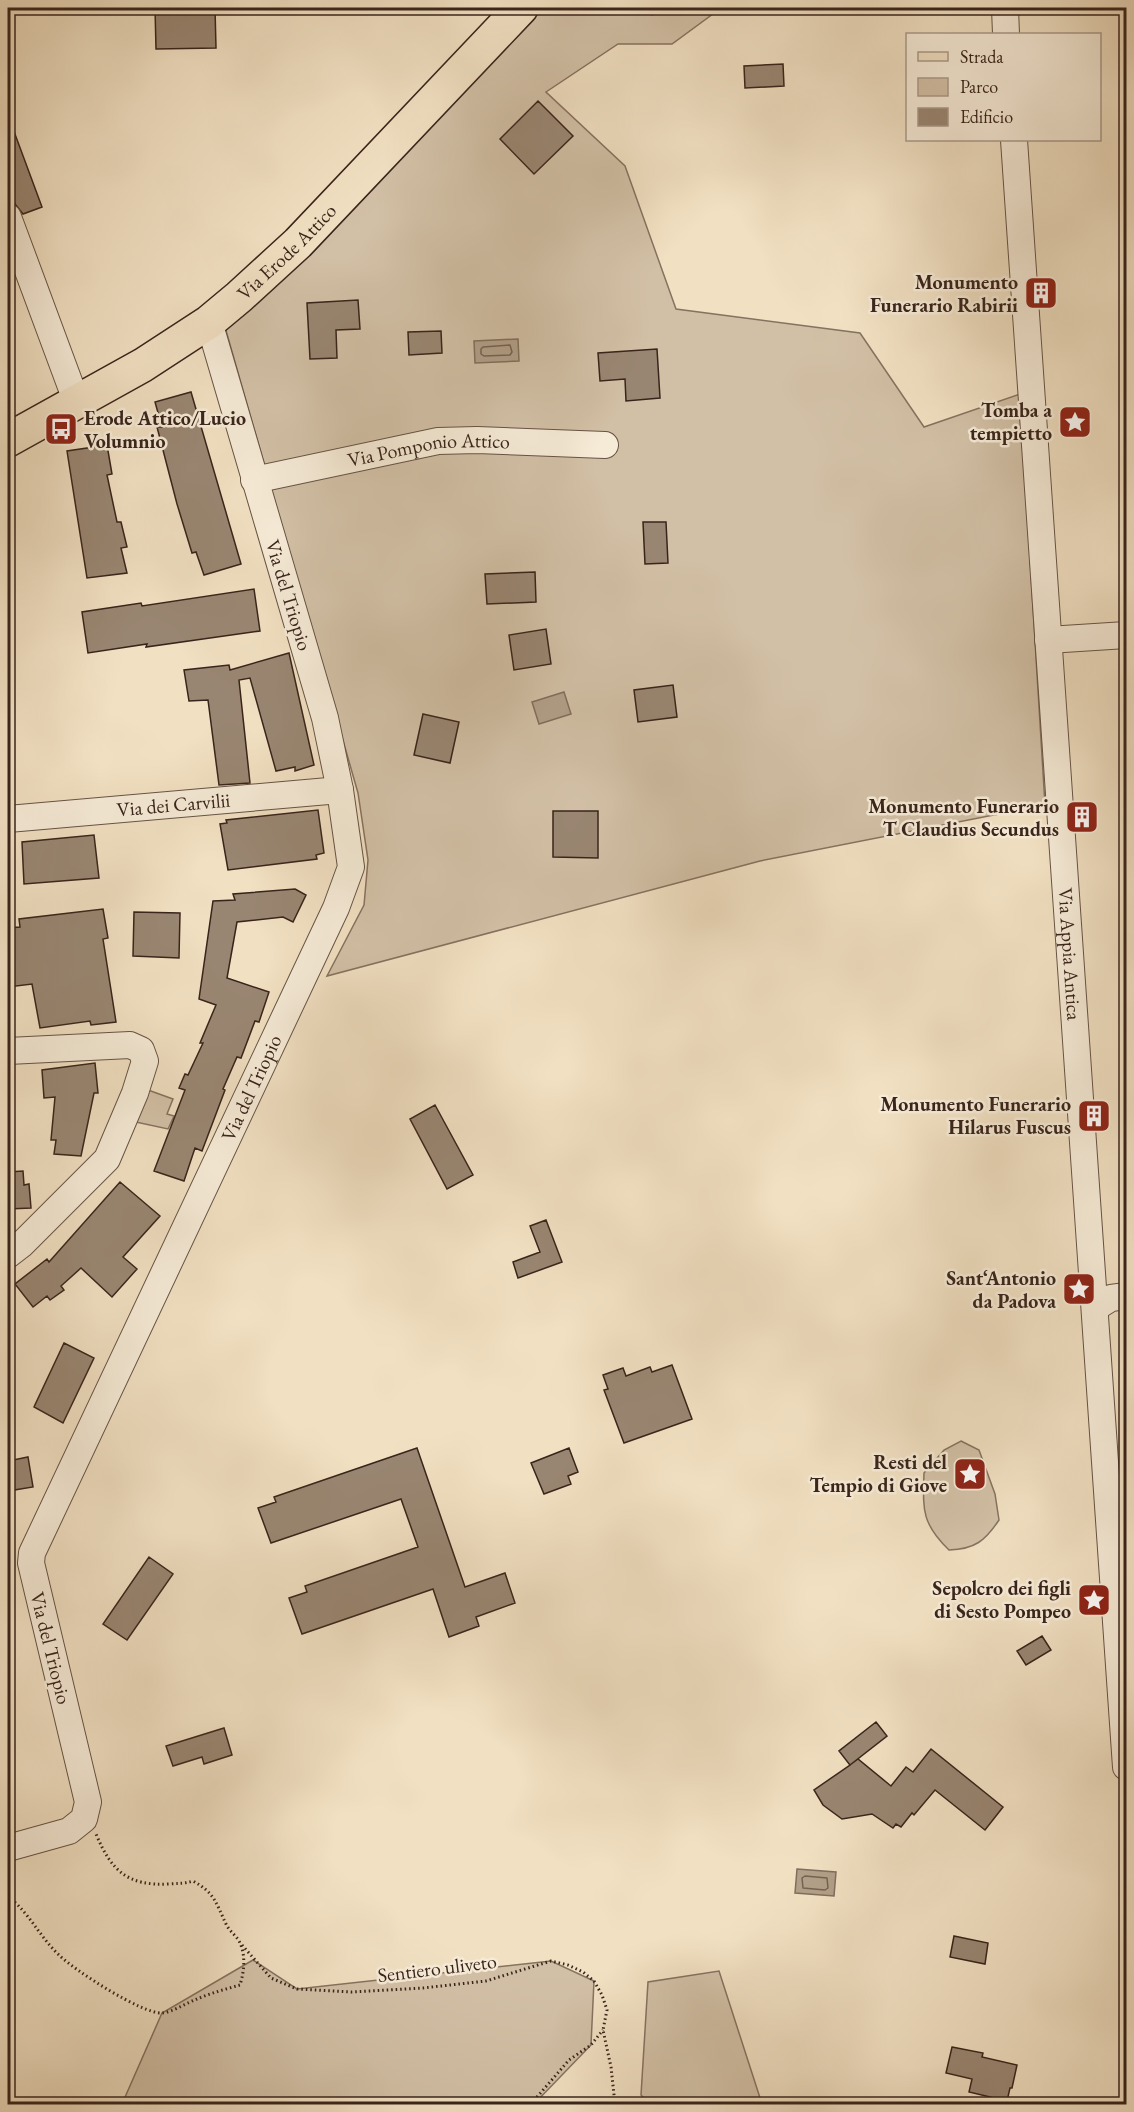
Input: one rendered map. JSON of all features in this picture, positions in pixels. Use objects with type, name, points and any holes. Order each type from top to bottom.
[{"type":"main road","name":"Via Erode Attico","points":[[8,440],[143,365],[208,322],[254,285],[298,243],[521,8]]},
{"type":"street","points":[[1005,8],[1006,33]]},
{"type":"street","name":"Via Appia Antica","points":[[1014,141],[1095,1308],[1119,1552],[1126,1767]]},
{"type":"street","points":[[8,217],[78,403]]},
{"type":"street","name":"Via del Triopio","points":[[76,1825],[88,1802],[31,1563],[32,1553],[336,908],[351,867],[340,789],[325,718],[208,322]]},
{"type":"street","name":"Via Pomponio Attico","points":[[254,480],[438,441],[477,440],[605,445]]},
{"type":"street","points":[[1048,640],[1126,635]]},
{"type":"street","name":"Via dei Carvilii","points":[[8,819],[340,789]]},
{"type":"street","points":[[8,1051],[130,1045],[141,1050],[146,1061],[135,1093],[106,1159],[21,1245],[8,1254]]},
{"type":"street","points":[[1095,1308],[1111,1298],[1126,1296]]},
{"type":"street","points":[[8,1848],[76,1825]]},
{"type":"path","name":"Sentiero uliveto","points":[[76,1825],[96,1832],[102,1848],[122,1874],[139,1883],[153,1886],[184,1884],[193,1881],[206,1888],[214,1897],[228,1928],[271,1978],[297,1989],[351,1992],[423,1988],[486,1981],[551,1960],[583,1972],[594,1981],[607,2010],[603,2030],[611,2067],[615,2104]]},
{"type":"path","name":"Sentiero uliveto","points":[[8,1896],[34,1922],[59,1955],[78,1970],[137,2006],[162,2013],[198,1998],[240,1985],[245,1970],[241,1944]]},
{"type":"path","points":[[531,2104],[569,2060],[591,2045],[603,2030]]},
{"type":"green space","points":[[536,8],[644,8],[652,15],[661,8],[721,8],[672,44],[618,44],[546,92],[625,166],[676,309],[860,333],[924,427],[1020,394],[1045,805],[760,861],[327,976],[364,905],[368,860],[358,793],[225,327]]},
{"type":"green space","points":[[148,1090],[173,1099],[167,1114],[174,1116],[168,1129],[131,1121]]},
{"type":"green space","points":[[961,1441],[979,1450],[995,1494],[999,1520],[984,1538],[973,1546],[949,1550],[933,1532],[926,1515],[924,1473],[944,1450]]},
{"type":"green space","points":[[253,1960],[297,1989],[551,1961],[594,1981],[591,2045],[534,2104],[122,2104],[162,2013]]},
{"type":"green space","points":[[719,1971],[762,2104],[650,2104],[641,2095],[648,1982]]},
{"type":"water","points":[[518,339],[519,361],[475,363],[474,341]]},
{"type":"water","points":[[564,692],[571,714],[539,724],[532,702]]},
{"type":"water","points":[[797,1869],[836,1872],[834,1896],[795,1893]]},
{"type":"building","points":[[155,8],[215,8],[216,48],[156,49]]},
{"type":"building","points":[[783,64],[784,86],[745,88],[744,66]]},
{"type":"building","points":[[538,101],[573,136],[534,174],[500,139]]},
{"type":"building","points":[[8,118],[42,207],[23,214],[15,204],[8,183]]},
{"type":"building","points":[[358,300],[360,329],[336,330],[337,358],[310,359],[307,303]]},
{"type":"building","points":[[441,331],[442,353],[409,355],[408,332]]},
{"type":"building","points":[[657,349],[660,398],[626,401],[625,379],[600,381],[598,353]]},
{"type":"building","points":[[191,392],[241,564],[204,575],[196,552],[192,553],[177,504],[157,427],[162,427],[155,402]]},
{"type":"building","points":[[107,445],[112,474],[107,475],[117,522],[121,522],[127,547],[121,548],[127,573],[87,578],[67,451]]},
{"type":"building","points":[[643,522],[666,522],[668,563],[645,564]]},
{"type":"building","points":[[535,572],[536,602],[487,604],[485,574]]},
{"type":"building","points":[[254,589],[260,631],[88,653],[82,612],[141,603],[142,606]]},
{"type":"building","points":[[546,629],[551,664],[514,670],[509,635]]},
{"type":"building","points":[[289,653],[314,765],[295,771],[295,767],[276,771],[250,678],[239,680],[250,783],[219,785],[208,700],[189,701],[184,670],[229,665],[230,670]]},
{"type":"building","points":[[673,685],[677,717],[638,722],[634,690]]},
{"type":"building","points":[[423,714],[459,722],[450,763],[414,755]]},
{"type":"building","points":[[318,810],[324,853],[316,855],[317,859],[228,870],[220,824],[227,823],[226,820]]},
{"type":"building","points":[[553,811],[598,811],[598,858],[553,857]]},
{"type":"building","points":[[94,835],[99,878],[24,884],[22,842]]},
{"type":"building","points":[[295,889],[306,895],[293,922],[283,917],[237,922],[227,978],[269,992],[259,1022],[255,1021],[241,1058],[237,1057],[223,1089],[225,1090],[202,1151],[195,1148],[184,1181],[154,1171],[185,1090],[179,1088],[185,1074],[188,1075],[203,1043],[200,1043],[216,1005],[199,999],[213,901],[235,900],[233,894]]},
{"type":"building","points":[[103,909],[108,938],[103,939],[116,1022],[91,1025],[90,1021],[40,1028],[32,984],[8,987],[8,928],[20,927],[19,919]]},
{"type":"building","points":[[134,912],[180,913],[179,958],[133,956]]},
{"type":"building","points":[[95,1063],[98,1093],[94,1093],[81,1156],[54,1154],[56,1140],[51,1140],[55,1097],[44,1098],[42,1070]]},
{"type":"building","points":[[435,1105],[473,1175],[447,1189],[410,1119]]},
{"type":"building","points":[[23,1171],[24,1185],[29,1184],[31,1208],[8,1209],[8,1172]]},
{"type":"building","points":[[120,1182],[160,1216],[123,1257],[137,1269],[112,1297],[81,1268],[61,1286],[64,1290],[50,1300],[47,1296],[33,1307],[15,1284],[47,1259],[49,1262]]},
{"type":"building","points":[[546,1220],[562,1262],[518,1278],[513,1262],[540,1252],[530,1226]]},
{"type":"building","points":[[64,1343],[94,1358],[63,1423],[34,1407]]},
{"type":"building","points":[[672,1365],[692,1419],[624,1443],[604,1390],[608,1389],[603,1375],[623,1368],[626,1376],[650,1367],[652,1372]]},
{"type":"building","points":[[417,1448],[465,1587],[505,1573],[515,1603],[476,1617],[479,1626],[449,1637],[433,1589],[302,1634],[289,1598],[307,1592],[305,1586],[418,1547],[401,1499],[271,1543],[258,1508],[276,1502],[274,1497]]},
{"type":"building","points":[[569,1448],[578,1472],[568,1476],[571,1484],[544,1494],[531,1463]]},
{"type":"building","points":[[28,1457],[33,1487],[8,1491],[8,1461]]},
{"type":"building","points":[[149,1557],[173,1574],[127,1640],[103,1624]]},
{"type":"building","points":[[1042,1636],[1051,1650],[1026,1665],[1017,1651]]},
{"type":"building","points":[[876,1722],[887,1736],[850,1765],[839,1751]]},
{"type":"building","points":[[224,1728],[232,1755],[204,1764],[202,1757],[173,1766],[166,1746]]},
{"type":"building","points":[[931,1749],[1003,1807],[985,1830],[935,1790],[901,1827],[896,1824],[893,1828],[872,1814],[842,1819],[823,1805],[814,1790],[858,1759],[891,1786],[906,1767],[913,1772]]},
{"type":"building","points":[[954,1936],[988,1943],[985,1964],[950,1957]]},
{"type":"building","points":[[952,2047],[983,2053],[982,2057],[1017,2065],[1007,2101],[969,2092],[972,2079],[946,2073]]},
{"type":"place","name":"Monumento Funerario Rabirii","points":[[1041,293]]},
{"type":"place","name":"Tomba a tempietto","points":[[1075,422]]},
{"type":"place","name":"Erode Attico/Lucio Volumnio","points":[[61,429]]},
{"type":"place","name":"Monumento Funerario T Claudius Secundus","points":[[1082,817]]},
{"type":"place","name":"Monumento Funerario Hilarus Fuscus","points":[[1094,1116]]},
{"type":"place","name":"Sant‘Antonio da Padova","points":[[1079,1289]]},
{"type":"place","name":"Resti del Tempio di Giove","points":[[970,1474]]},
{"type":"place","name":"Sepolcro dei figli di Sesto Pompeo","points":[[1094,1600]]}]
